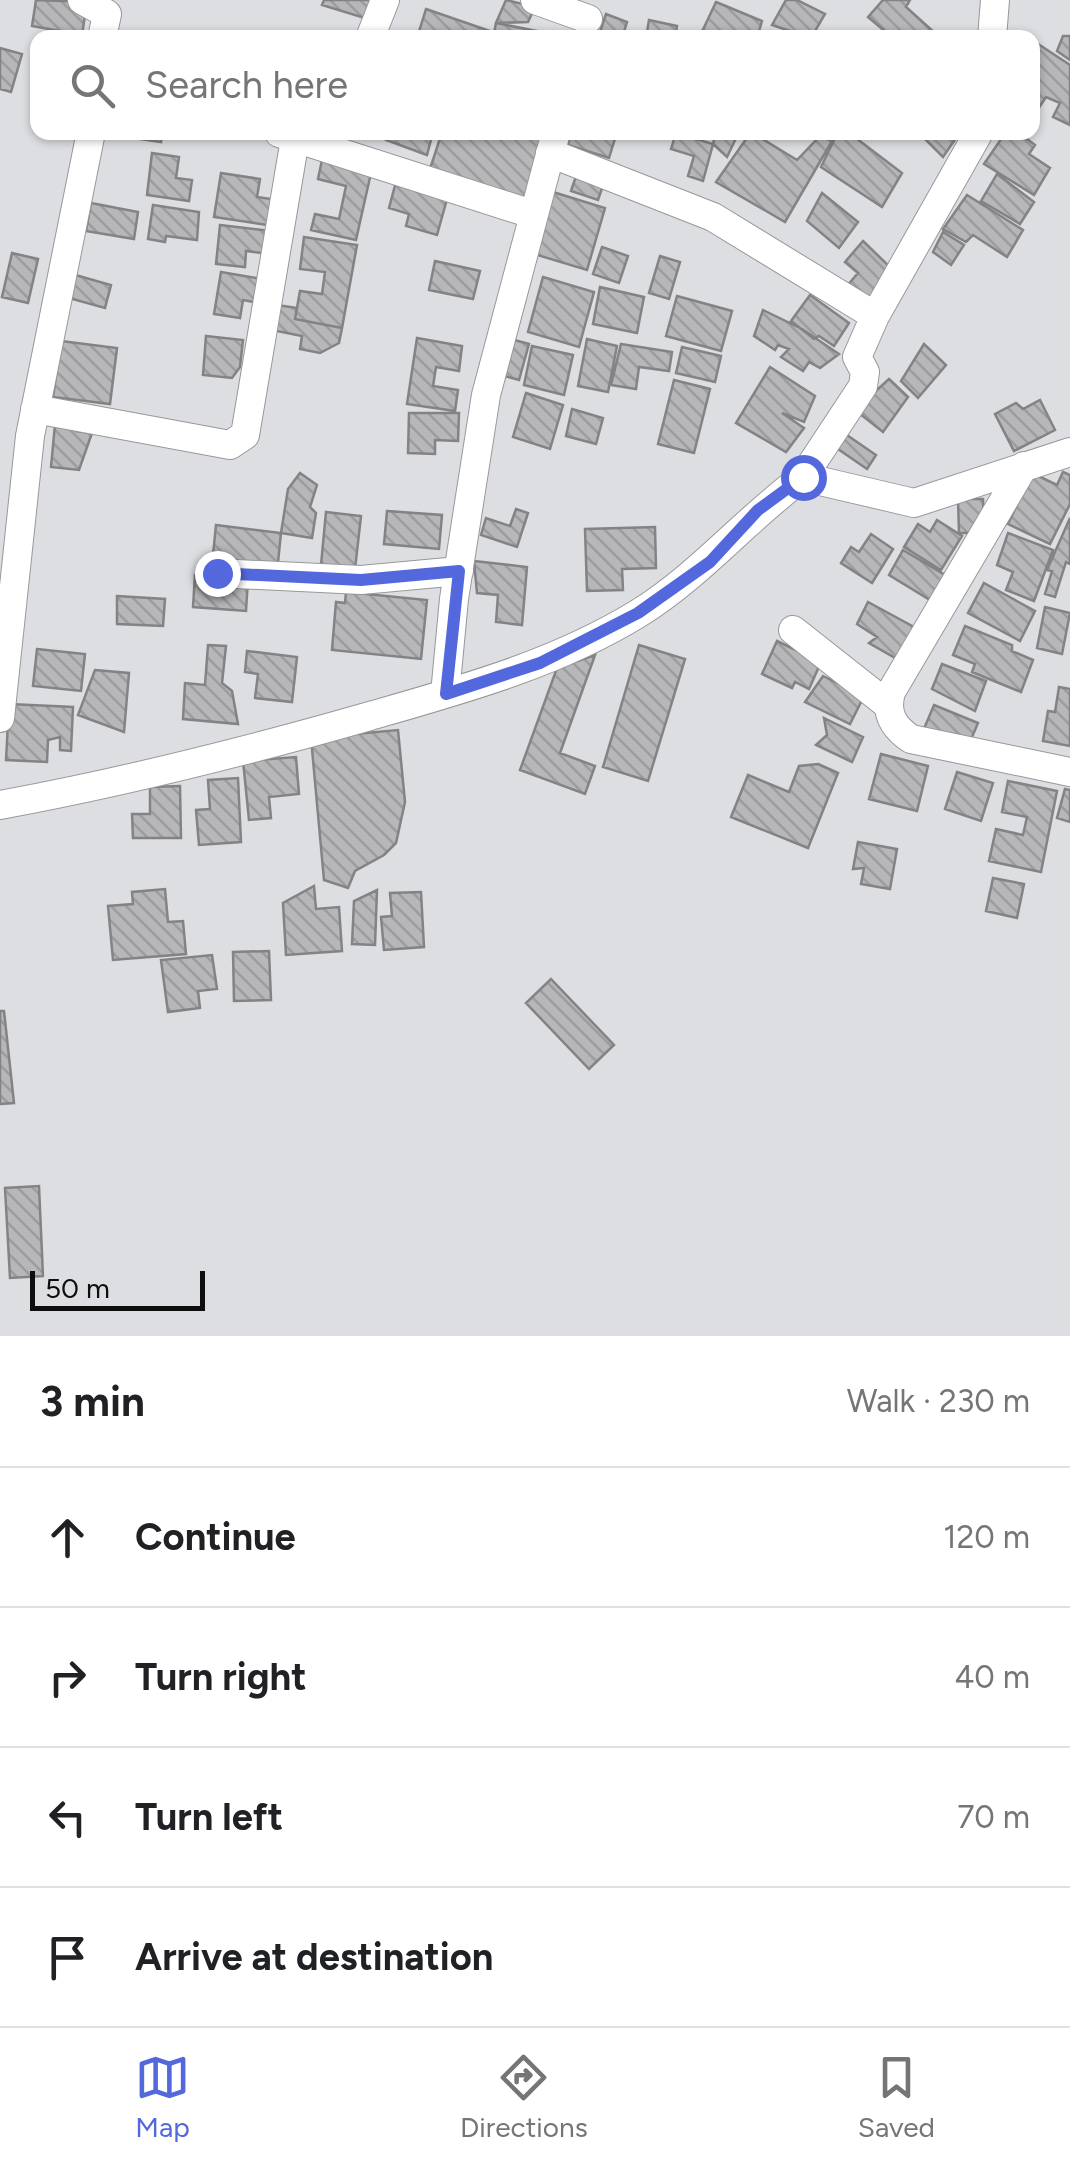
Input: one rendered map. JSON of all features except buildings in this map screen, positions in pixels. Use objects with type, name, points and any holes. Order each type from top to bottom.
[{"type":"street","points":[[82,0],[107,17]]},
{"type":"street","points":[[373,30],[385,0]]},
{"type":"street","points":[[535,0],[588,19]]},
{"type":"street","points":[[993,30],[995,0]]},
{"type":"street","points":[[0,718],[35,409],[89,140]]},
{"type":"street","points":[[35,409],[230,444],[240,441],[245,435],[286,140]]},
{"type":"street","points":[[327,140],[532,214]]},
{"type":"street","points":[[0,805],[269,744],[446,694],[553,658],[638,613],[698,572],[758,510],[803,477],[864,386],[865,372],[857,356],[875,316],[974,140]]},
{"type":"street","points":[[446,694],[459,571],[486,394],[553,142],[712,218],[875,316]]},
{"type":"street","points":[[803,477],[914,503],[1070,452]]},
{"type":"street","points":[[888,705],[891,692],[1024,466]]},
{"type":"street","points":[[217,573],[361,580],[459,571]]},
{"type":"street","points":[[793,630],[888,705],[898,730],[911,739],[1070,772]]},
{"type":"route","points":[[217,573],[361,580],[459,571],[446,694],[540,663],[580,646],[638,613],[685,583],[758,510],[803,477]]}]
